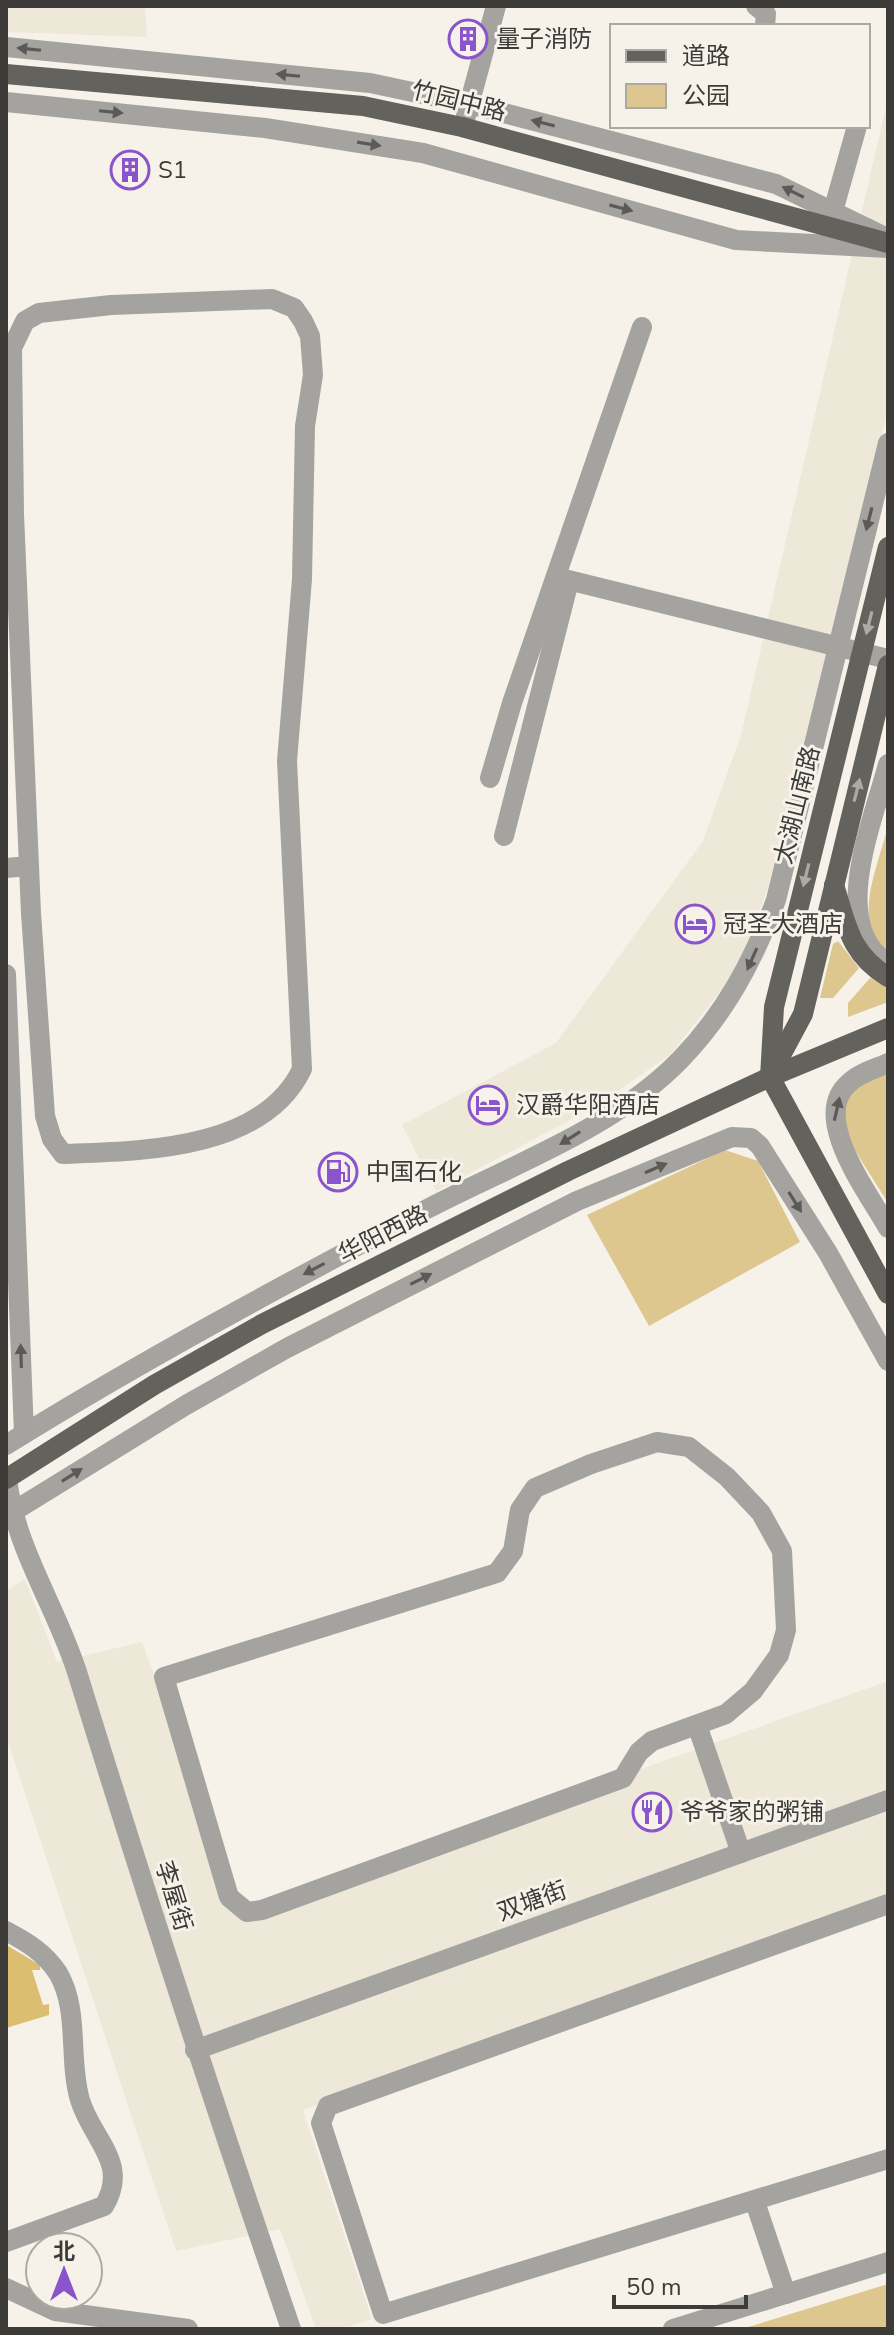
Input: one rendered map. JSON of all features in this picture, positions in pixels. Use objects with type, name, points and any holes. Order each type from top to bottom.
[{"type":"main road","name":"竹园中路","points":[[6,74],[363,106],[462,127],[888,243]]},
{"type":"main road","name":"太湖山南路","points":[[770,1077],[774,1007],[888,547]]},
{"type":"main road","points":[[888,662],[803,1014],[770,1077],[888,1294]]},
{"type":"main road","points":[[834,885],[854,948],[870,966],[888,977]]},
{"type":"main road","name":"华阳西路","points":[[6,1478],[154,1385],[262,1324],[568,1171],[770,1077],[888,1028]]},
{"type":"street","points":[[462,127],[496,6]]},
{"type":"street","points":[[756,6],[762,7],[766,14],[765,24]]},
{"type":"street","points":[[6,47],[370,83],[469,104],[776,184],[888,243]]},
{"type":"street","points":[[6,102],[265,128],[408,151],[736,240],[888,243]]},
{"type":"street","points":[[829,227],[856,128]]},
{"type":"street","points":[[272,299],[285,302],[294,308],[310,336],[313,375],[305,426],[302,579],[287,761],[302,1069],[299,1077],[281,1098],[229,1134],[142,1151],[63,1154],[52,1139],[45,1116],[29,866],[16,784],[12,348],[17,333],[25,321],[39,313],[111,305],[272,299]]},
{"type":"street","points":[[490,778],[562,579],[642,327]]},
{"type":"street","points":[[6,1445],[141,1363],[318,1266],[555,1148],[639,1095],[680,1060],[729,1002],[762,938],[776,900],[888,443]]},
{"type":"street","points":[[562,579],[888,662]]},
{"type":"street","points":[[504,836],[562,579]]},
{"type":"street","points":[[888,764],[856,902],[860,934],[877,957],[888,963]]},
{"type":"street","points":[[6,868],[29,866]]},
{"type":"street","points":[[6,974],[24,1434]]},
{"type":"street","points":[[888,1063],[848,1083],[835,1107],[834,1125],[888,1228]]},
{"type":"street","points":[[8,1514],[186,1405],[314,1334],[577,1201],[732,1137],[751,1138],[760,1146],[828,1253],[888,1361]]},
{"type":"street","points":[[657,1442],[689,1447],[727,1477],[761,1513],[782,1551],[786,1630],[779,1655],[753,1691],[726,1714],[697,1725],[652,1741],[639,1752],[623,1778],[262,1910],[247,1912],[229,1897],[164,1677],[497,1573],[513,1551],[520,1510],[535,1488],[591,1464],[657,1442]]},
{"type":"street","name":"李屋街","points":[[6,1478],[8,1514],[74,1662],[195,2050],[291,2329]]},
{"type":"street","points":[[697,1725],[741,1853]]},
{"type":"street","name":"双塘街","points":[[195,2050],[888,1800]]},
{"type":"street","points":[[888,1904],[328,2106],[321,2123],[383,2314],[888,2159]]},
{"type":"street","points":[[6,1931],[46,1957],[59,1976],[69,2010],[78,2092],[115,2178],[104,2206],[6,2242]]},
{"type":"street","points":[[755,2202],[786,2294]]},
{"type":"street","points":[[673,2329],[888,2262]]},
{"type":"street","points":[[6,2288],[55,2311],[188,2329]]},
{"type":"shaded area","points":[[6,6],[145,6],[147,37],[6,32]]},
{"type":"shaded area","points":[[888,98],[888,409],[780,857],[737,970],[671,1054],[595,1107],[436,1191],[402,1125],[556,1043],[703,841],[741,735]]},
{"type":"shaded area","points":[[25,1579],[57,1662],[142,1642],[235,1894],[259,1905],[888,1681],[888,1895],[303,2110],[372,2319],[342,2329],[316,2329],[280,2229],[176,2251],[6,1736],[6,1591]]},
{"type":"shaded area","points":[[8,1946],[40,1965],[40,1970],[32,1970],[43,2005],[49,2004],[49,2015],[6,2028]]},
{"type":"green space","points":[[888,826],[888,957],[877,944],[869,912],[870,894]]},
{"type":"green space","points":[[838,941],[859,968],[833,998],[820,998],[833,944]]},
{"type":"green space","points":[[870,978],[888,987],[888,1002],[848,1017],[848,1003]]},
{"type":"green space","points":[[888,1071],[888,1203],[839,1125],[845,1096],[866,1080]]},
{"type":"green space","points":[[725,1150],[758,1161],[800,1242],[649,1326],[587,1215]]},
{"type":"green space","points":[[888,2284],[888,2329],[742,2329]]},
{"type":"place","name":"量子消防","points":[[468,39]]},
{"type":"place","name":"S1","points":[[130,170]]},
{"type":"place","name":"冠圣大酒店","points":[[695,924]]},
{"type":"place","name":"汉爵华阳酒店","points":[[488,1105]]},
{"type":"place","name":"中国石化","points":[[338,1172]]},
{"type":"place","name":"爷爷家的粥铺","points":[[652,1812]]}]
